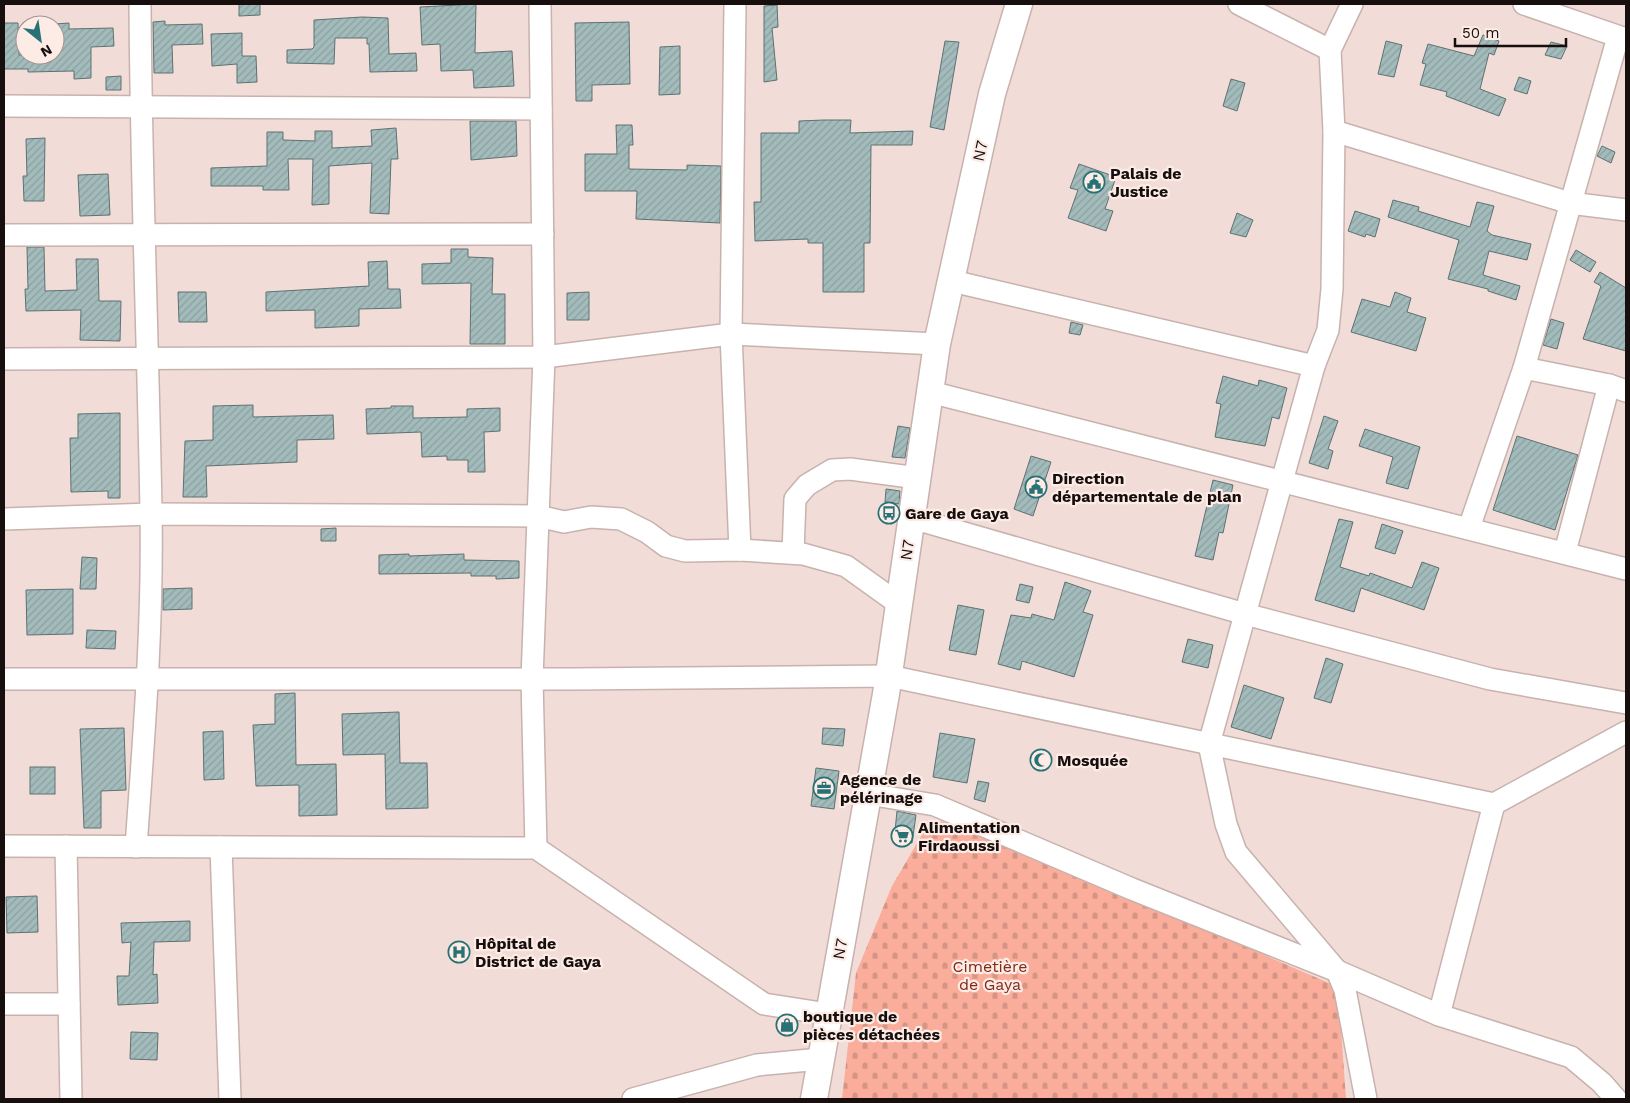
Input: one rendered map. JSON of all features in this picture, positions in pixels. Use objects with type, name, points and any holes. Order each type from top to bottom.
[{"type":"main road","name":"N7","points":[[814,1099],[889,676],[937,344],[992,94],[1019,4]]},
{"type":"street","points":[[136,847],[148,679],[151,514],[143,236],[140,4]]},
{"type":"street","points":[[536,848],[532,679],[544,357],[540,4]]},
{"type":"street","points":[[735,4],[731,334],[740,550]]},
{"type":"street","points":[[1239,4],[1330,50]]},
{"type":"street","points":[[1352,4],[1330,50],[1334,131],[1332,289],[1328,330],[1314,366],[1209,744],[1226,824],[1236,852],[1337,970],[1344,990],[1366,1099]]},
{"type":"street","points":[[1469,528],[1524,368],[1570,203],[1622,38],[1524,4]]},
{"type":"street","points":[[4,106],[541,109]]},
{"type":"street","points":[[1334,131],[1570,203],[1626,210]]},
{"type":"street","points":[[4,235],[543,234]]},
{"type":"street","points":[[952,281],[1314,366]]},
{"type":"street","points":[[4,359],[544,357],[731,334],[937,344]]},
{"type":"street","points":[[1524,368],[1617,388],[1565,552]]},
{"type":"street","points":[[930,392],[1565,552],[1626,570]]},
{"type":"street","points":[[793,553],[795,499],[807,485],[832,470],[850,469],[918,478]]},
{"type":"street","points":[[4,519],[151,514],[538,516],[564,522],[591,517],[621,519],[647,532],[666,546],[685,551],[740,550],[793,553],[846,566],[899,604]]},
{"type":"street","points":[[912,518],[1245,614],[1490,679],[1626,703]]},
{"type":"street","points":[[4,679],[532,679],[889,676],[1494,804],[1626,732]]},
{"type":"street","points":[[868,794],[935,805],[1132,889],[1337,970],[1439,1015],[1571,1057],[1602,1083],[1616,1099]]},
{"type":"street","points":[[1439,1015],[1494,804]]},
{"type":"street","points":[[4,846],[536,848],[764,1004],[828,1014]]},
{"type":"street","points":[[66,846],[71,1099]]},
{"type":"street","points":[[221,847],[230,1099]]},
{"type":"street","points":[[4,1004],[69,1004]]},
{"type":"street","points":[[633,1099],[757,1065],[820,1059]]},
{"type":"green space","name":"Cimetière de Gaya","points":[[941,821],[1186,921],[1338,987],[1346,1099],[842,1099],[856,973],[892,886],[927,826],[938,828]]},
{"type":"building","points":[[239,4],[260,4],[260,15],[239,16]]},
{"type":"building","points":[[476,4],[475,53],[512,51],[514,86],[474,88],[473,70],[441,71],[440,44],[422,45],[420,7]]},
{"type":"building","points":[[777,5],[778,27],[772,28],[777,80],[764,82],[764,6]]},
{"type":"building","points":[[362,17],[388,18],[389,54],[416,53],[417,71],[370,72],[367,38],[335,38],[334,64],[287,63],[287,50],[312,49],[314,47],[314,20]]},
{"type":"building","points":[[165,21],[165,25],[202,24],[203,44],[172,45],[173,73],[154,73],[153,22]]},
{"type":"building","points":[[629,22],[630,84],[592,85],[592,101],[576,101],[575,23]]},
{"type":"building","points":[[4,23],[15,23],[15,65],[65,65],[65,23],[69,23],[69,29],[113,28],[114,46],[91,47],[91,78],[74,79],[74,71],[28,72],[28,69],[4,69]]},
{"type":"building","points":[[242,33],[242,56],[256,56],[257,82],[237,83],[237,64],[212,66],[211,34]]},
{"type":"building","points":[[1483,35],[1499,41],[1494,55],[1489,53],[1480,89],[1506,99],[1499,116],[1446,96],[1447,92],[1420,85],[1426,64],[1422,63],[1428,44],[1474,56]]},
{"type":"building","points":[[945,41],[959,42],[944,130],[930,127]]},
{"type":"building","points":[[1386,41],[1402,45],[1394,77],[1378,74]]},
{"type":"building","points":[[1551,42],[1567,46],[1561,59],[1545,55]]},
{"type":"building","points":[[680,46],[680,94],[659,95],[660,47]]},
{"type":"building","points":[[121,76],[121,90],[106,90],[106,77]]},
{"type":"building","points":[[1519,77],[1531,81],[1527,94],[1514,90]]},
{"type":"building","points":[[1231,79],[1245,83],[1237,111],[1223,106]]},
{"type":"building","points":[[851,120],[850,133],[913,131],[912,145],[871,145],[870,243],[864,243],[864,292],[823,292],[823,243],[808,243],[808,239],[755,241],[754,202],[761,202],[761,133],[799,133],[799,121]]},
{"type":"building","points":[[470,121],[516,121],[517,156],[471,160]]},
{"type":"building","points":[[616,125],[632,125],[633,145],[629,145],[629,169],[687,170],[687,165],[721,166],[720,223],[636,219],[637,191],[585,191],[585,154],[617,154]]},
{"type":"building","points":[[396,128],[398,159],[391,159],[389,214],[370,213],[372,163],[329,166],[329,204],[312,205],[313,159],[288,159],[289,190],[263,190],[263,186],[211,186],[211,168],[267,166],[267,132],[283,132],[283,140],[315,141],[315,131],[332,131],[332,148],[372,146],[371,130]]},
{"type":"building","points":[[45,138],[44,201],[24,201],[23,176],[27,176],[26,139]]},
{"type":"building","points":[[1602,146],[1615,152],[1611,163],[1597,156]]},
{"type":"building","points":[[1079,164],[1116,177],[1105,209],[1113,211],[1106,231],[1068,218],[1078,190],[1070,188]]},
{"type":"building","points":[[108,174],[110,215],[80,216],[78,175]]},
{"type":"building","points":[[1393,200],[1419,207],[1418,211],[1470,227],[1477,202],[1494,206],[1487,231],[1492,235],[1531,244],[1527,260],[1489,251],[1483,275],[1520,286],[1516,300],[1488,291],[1488,289],[1448,279],[1459,240],[1388,217]]},
{"type":"building","points":[[1355,211],[1380,219],[1375,237],[1366,234],[1365,237],[1348,231]]},
{"type":"building","points":[[1237,213],[1253,220],[1246,237],[1230,233]]},
{"type":"building","points":[[27,247],[44,247],[45,291],[77,290],[76,259],[98,259],[99,301],[121,301],[120,341],[80,340],[81,310],[26,311],[25,289],[28,289]]},
{"type":"building","points":[[451,249],[468,249],[468,257],[493,258],[492,294],[505,294],[505,344],[470,344],[471,283],[422,284],[422,264],[451,263]]},
{"type":"building","points":[[1576,250],[1596,262],[1590,272],[1570,260]]},
{"type":"building","points":[[387,261],[388,289],[400,289],[401,308],[359,309],[359,326],[315,328],[315,310],[266,311],[266,292],[369,286],[368,262]]},
{"type":"building","points":[[1600,272],[1626,288],[1626,351],[1583,339],[1601,286],[1594,282]]},
{"type":"building","points":[[178,292],[206,292],[207,322],[179,322]]},
{"type":"building","points":[[589,292],[589,320],[567,320],[567,293]]},
{"type":"building","points":[[1395,292],[1411,298],[1407,312],[1426,318],[1416,351],[1351,332],[1362,299],[1390,307]]},
{"type":"building","points":[[1551,319],[1564,323],[1557,349],[1543,345]]},
{"type":"building","points":[[1071,322],[1083,325],[1080,335],[1069,333]]},
{"type":"building","points":[[1223,376],[1258,386],[1259,380],[1287,388],[1279,419],[1272,417],[1265,446],[1215,437],[1221,404],[1216,403]]},
{"type":"building","points":[[253,405],[253,417],[333,415],[334,439],[297,440],[297,462],[206,466],[207,497],[183,497],[185,441],[213,440],[213,406]]},
{"type":"building","points":[[391,406],[413,406],[413,418],[467,417],[467,409],[500,408],[500,431],[484,432],[485,472],[468,472],[468,460],[447,460],[447,456],[422,457],[421,432],[367,434],[366,409],[391,408]]},
{"type":"building","points":[[120,413],[120,498],[108,498],[108,491],[71,492],[70,438],[78,438],[78,414]]},
{"type":"building","points":[[1324,416],[1338,421],[1328,449],[1333,451],[1328,469],[1309,463]]},
{"type":"building","points":[[898,426],[910,428],[905,458],[892,457]]},
{"type":"building","points":[[1365,429],[1420,447],[1408,489],[1386,483],[1393,457],[1359,446]]},
{"type":"building","points":[[1517,436],[1578,455],[1555,530],[1493,510]]},
{"type":"building","points":[[1031,456],[1051,462],[1033,516],[1014,509]]},
{"type":"building","points":[[1213,480],[1233,485],[1223,533],[1219,532],[1213,560],[1195,556]]},
{"type":"building","points":[[886,489],[900,491],[899,504],[885,502]]},
{"type":"building","points":[[1339,519],[1353,522],[1340,567],[1369,576],[1370,573],[1412,588],[1422,562],[1439,568],[1424,610],[1361,588],[1354,612],[1315,600]]},
{"type":"building","points":[[1382,524],[1403,531],[1395,554],[1375,548]]},
{"type":"building","points":[[336,528],[336,541],[321,541],[321,529]]},
{"type":"building","points":[[409,554],[409,556],[464,554],[464,560],[519,561],[519,578],[496,579],[496,576],[471,576],[471,573],[379,574],[379,555]]},
{"type":"building","points":[[82,557],[97,558],[96,589],[80,589]]},
{"type":"building","points":[[1065,582],[1091,591],[1083,612],[1093,615],[1074,677],[1022,661],[1020,670],[998,664],[1011,615],[1031,618],[1032,614],[1054,620]]},
{"type":"building","points":[[1020,584],[1033,587],[1029,603],[1016,600]]},
{"type":"building","points":[[192,588],[192,609],[163,610],[163,589]]},
{"type":"building","points":[[73,589],[73,634],[27,635],[26,590]]},
{"type":"building","points":[[958,605],[984,610],[976,655],[949,650]]},
{"type":"building","points":[[87,630],[116,631],[115,649],[86,648]]},
{"type":"building","points":[[1188,639],[1213,645],[1208,668],[1182,662]]},
{"type":"building","points":[[1326,658],[1343,664],[1331,703],[1314,698]]},
{"type":"building","points":[[1244,685],[1284,698],[1271,739],[1231,727]]},
{"type":"building","points":[[295,693],[296,765],[336,764],[337,815],[299,816],[299,785],[256,786],[253,725],[275,724],[275,694]]},
{"type":"building","points":[[399,712],[400,763],[427,763],[428,808],[386,809],[385,754],[343,755],[342,714]]},
{"type":"building","points":[[124,728],[126,790],[101,791],[101,828],[84,828],[80,729]]},
{"type":"building","points":[[823,728],[845,729],[843,746],[822,744]]},
{"type":"building","points":[[223,731],[224,779],[204,780],[203,732]]},
{"type":"building","points":[[940,733],[975,739],[967,783],[933,777]]},
{"type":"building","points":[[30,767],[55,767],[55,794],[30,794]]},
{"type":"building","points":[[816,768],[839,771],[834,809],[811,806]]},
{"type":"building","points":[[978,781],[989,783],[985,802],[974,799]]},
{"type":"building","points":[[897,811],[916,815],[912,843],[894,841]]},
{"type":"building","points":[[37,896],[38,932],[7,933],[6,897]]},
{"type":"building","points":[[190,921],[190,941],[154,942],[153,975],[157,974],[158,1003],[118,1005],[117,976],[129,976],[131,942],[122,943],[121,923]]},
{"type":"building","points":[[131,1032],[158,1033],[157,1060],[130,1059]]},
{"type":"place","name":"Palais de Justice","points":[[1094,182]]},
{"type":"place","name":"Direction départementale de plan","points":[[1036,487]]},
{"type":"place","name":"Gare de Gaya","points":[[889,513]]},
{"type":"place","name":"Mosquée","points":[[1041,760]]},
{"type":"place","name":"Agence de pélérinage","points":[[824,788]]},
{"type":"place","name":"Alimentation Firdaoussi","points":[[902,836]]},
{"type":"place","name":"Hôpital de District de Gaya","points":[[459,952]]},
{"type":"place","name":"boutique de pièces détachées","points":[[787,1025]]}]
